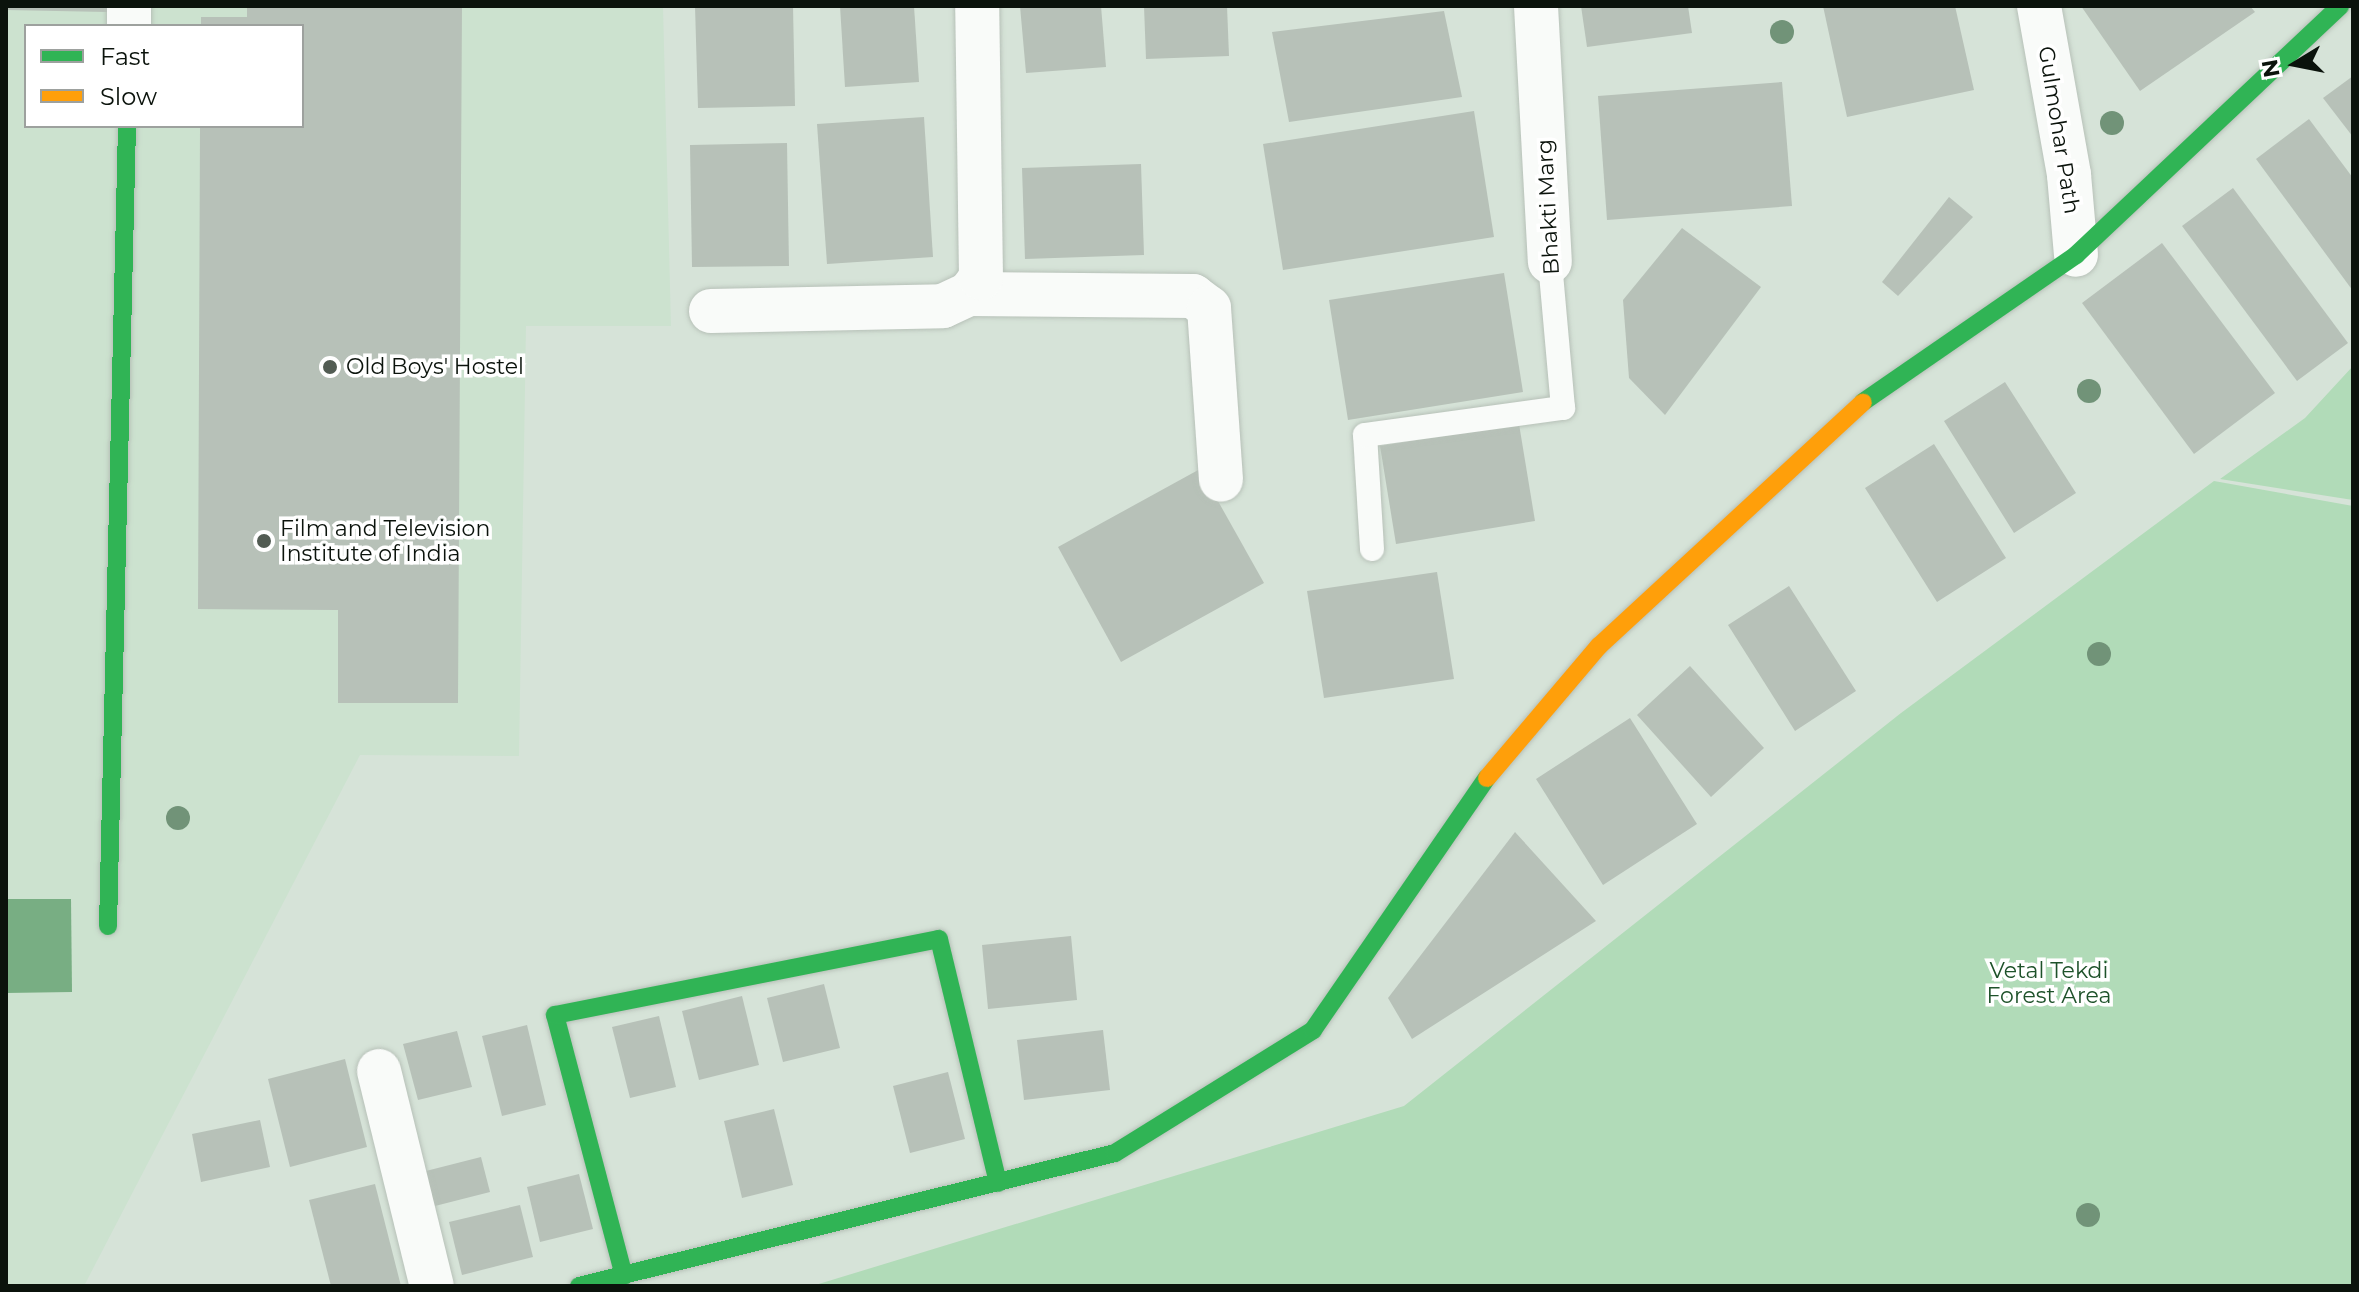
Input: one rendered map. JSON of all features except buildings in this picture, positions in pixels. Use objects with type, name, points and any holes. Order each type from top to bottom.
[{"type":"street","points":[[969,294],[981,278],[977,6]]},
{"type":"street","name":"Bhakti Marg","points":[[1536,6],[1550,262]]},
{"type":"street","name":"Gulmohar Path","points":[[2039,6],[2069,175],[2076,255]]},
{"type":"street","points":[[579,1286],[1115,1153],[1313,1030],[1460,810],[1599,646],[1874,392],[2076,255],[2340,6]]},
{"type":"street","points":[[108,926],[127,128]]},
{"type":"street","points":[[711,311],[943,306],[969,294],[1193,296],[1209,308],[1221,480]]},
{"type":"street","points":[[624,1276],[555,1015],[939,939],[998,1183]]},
{"type":"street","points":[[379,1071],[432,1286]]},
{"type":"lane","name":"Bhakti Marg","points":[[1372,549],[1365,435],[1563,408],[1550,262]]},
{"type":"shaded area","name":"Film and Television Institute of India","points":[[6,6],[663,6],[671,326],[526,326],[519,756],[360,755],[84,1286],[6,1286]]},
{"type":"shaded area","points":[[6,899],[71,899],[72,992],[6,993]]},
{"type":"green space","points":[[2353,366],[2353,500],[2220,479],[2305,418]]},
{"type":"green space","name":"Vetal Tekdi Forest Area","points":[[2214,481],[2353,506],[2353,1286],[812,1286],[1404,1106],[1901,713]]},
{"type":"traffic: fast","points":[[1863,402],[2076,255],[2340,6]]},
{"type":"traffic: fast","points":[[108,926],[127,128]]},
{"type":"traffic: fast","points":[[579,1286],[1115,1153],[1313,1030],[1487,778]]},
{"type":"traffic: fast","points":[[624,1276],[555,1015],[939,939],[998,1183]]},
{"type":"traffic: slow","points":[[1487,778],[1599,646],[1863,402]]},
{"type":"place","name":"Old Boys' Hostel","points":[[330,367]]},
{"type":"place","name":"Film and Television Institute of India","points":[[264,541]]}]
